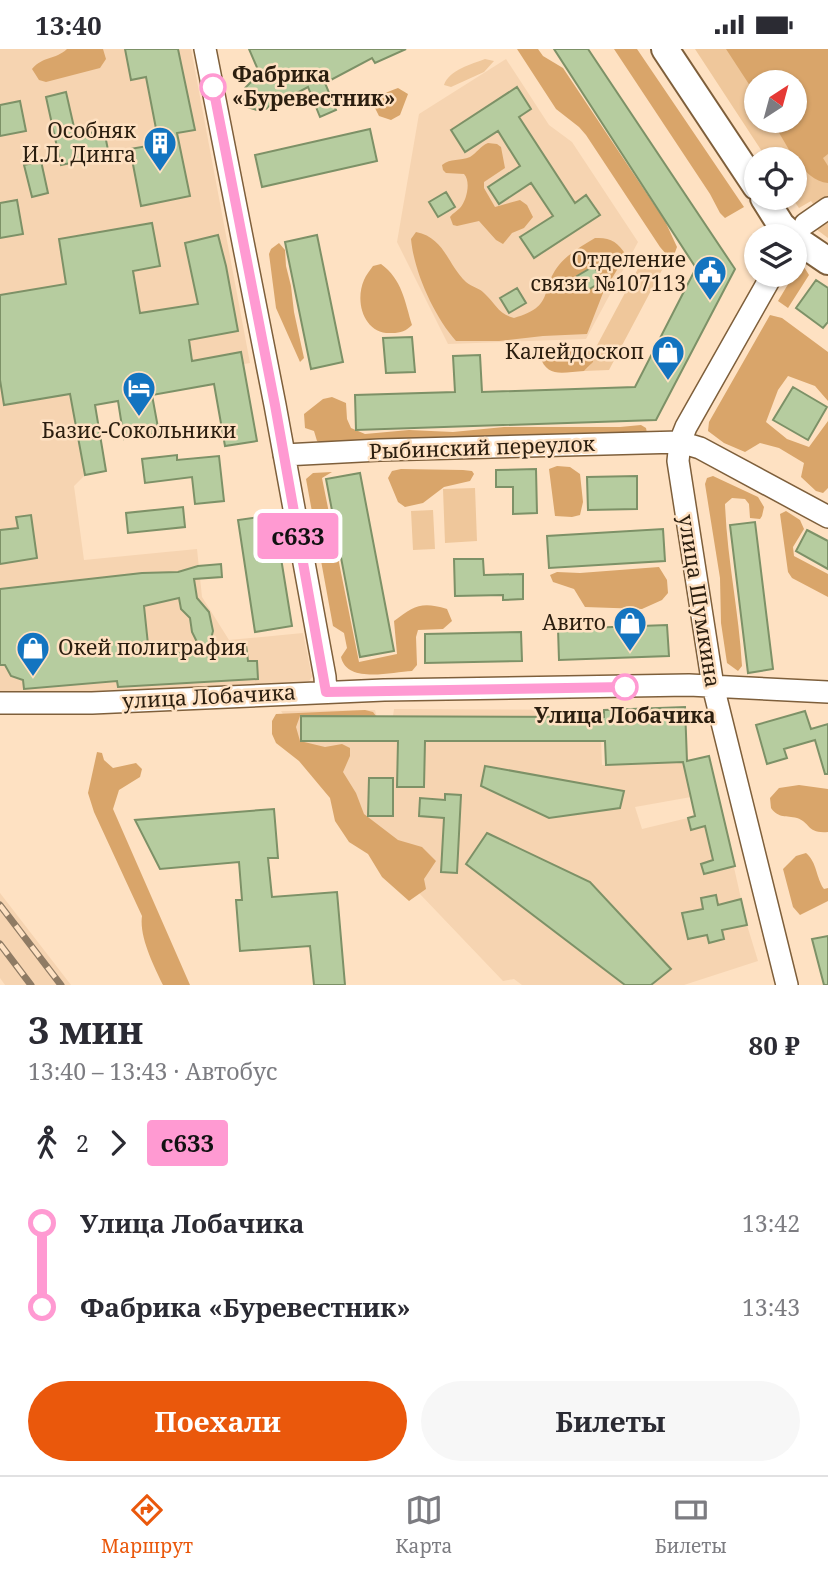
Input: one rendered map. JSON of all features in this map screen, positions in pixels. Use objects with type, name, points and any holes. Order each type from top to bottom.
[{"type":"main road","points":[[665,49],[744,168]]},
{"type":"main road","points":[[807,242],[828,261]]},
{"type":"street","points":[[205,49],[284,456],[326,692]]},
{"type":"street","points":[[807,225],[828,208]]},
{"type":"street","name":"улица Шумкина","points":[[765,287],[680,442],[678,461],[713,687],[787,985]]},
{"type":"street","points":[[680,442],[700,448],[828,517]]},
{"type":"street","name":"Рыбинский переулок","points":[[284,456],[680,442]]},
{"type":"street","name":"улица Лобачика","points":[[0,703],[107,702],[326,692],[689,685],[828,692]]},
{"type":"shaded area","points":[[0,49],[191,49],[250,363],[93,390],[106,471],[85,475],[74,486],[84,560],[197,549],[202,597],[229,640],[303,633],[312,677],[309,681],[87,693],[0,693]]},
{"type":"shaded area","points":[[67,49],[103,49],[106,59],[100,68],[46,82],[39,80],[32,69],[40,62]]},
{"type":"shaded area","points":[[517,49],[538,49],[543,56],[563,68],[665,221],[677,247],[674,255],[666,254],[660,247],[586,135],[556,109]]},
{"type":"shaded area","points":[[614,49],[637,49],[744,207],[725,218]]},
{"type":"shaded area","points":[[695,49],[828,49],[828,238],[816,229],[824,219],[811,201],[807,203],[807,147],[759,147],[750,133],[807,133],[807,70],[744,70],[744,124]]},
{"type":"shaded area","points":[[726,49],[828,49],[828,154],[823,158],[828,166],[828,183],[819,181],[807,172],[807,147],[788,147],[779,133],[807,133],[807,70],[744,70],[744,77]]},
{"type":"shaded area","points":[[485,59],[494,61],[484,72],[451,87],[444,85],[456,71]]},
{"type":"shaded area","points":[[506,59],[549,125],[572,142],[638,242],[586,339],[448,344],[397,242],[419,114]]},
{"type":"shaded area","points":[[398,88],[408,94],[400,115],[391,120],[379,116],[374,106],[378,99]]},
{"type":"shaded area","points":[[488,143],[501,147],[505,168],[484,182],[484,188],[495,207],[520,200],[527,205],[533,217],[524,228],[512,233],[503,244],[479,221],[453,225],[450,217],[465,200],[467,181],[464,174],[446,173],[442,165],[470,157]]},
{"type":"shaded area","points":[[416,232],[426,235],[440,246],[466,282],[483,292],[504,314],[514,318],[536,308],[545,296],[549,282],[559,265],[571,253],[595,238],[613,241],[626,255],[603,293],[587,334],[499,341],[456,341],[426,293],[413,252],[411,239]]},
{"type":"shaded area","points":[[279,243],[285,250],[304,358],[300,362],[276,308],[269,254]]},
{"type":"shaded area","points":[[655,255],[663,268],[609,370],[584,371],[592,362],[594,351],[641,263]]},
{"type":"shaded area","points":[[381,264],[398,284],[412,325],[401,332],[375,329],[364,316],[361,307],[361,289],[365,278],[373,266]]},
{"type":"shaded area","points":[[786,287],[801,287],[788,308],[778,301]]},
{"type":"shaded area","points":[[770,315],[782,318],[828,352],[828,401],[815,386],[788,376],[778,390],[766,422],[787,439],[809,447],[828,421],[828,488],[823,493],[816,491],[801,477],[804,463],[779,448],[760,443],[745,452],[724,443],[708,431],[709,422]]},
{"type":"shaded area","points":[[594,351],[593,362],[584,371],[563,373],[547,368],[540,356],[546,352]]},
{"type":"shaded area","points":[[332,397],[346,403],[347,419],[351,428],[365,434],[409,430],[453,432],[504,427],[641,425],[646,428],[647,433],[321,443],[317,441],[314,431],[305,428],[304,414],[323,399]]},
{"type":"shaded area","points":[[557,466],[570,467],[580,474],[583,502],[580,515],[555,516],[549,469]]},
{"type":"shaded area","points":[[463,470],[472,471],[474,474],[470,481],[444,487],[423,503],[405,507],[398,502],[388,478],[392,471]]},
{"type":"shaded area","points":[[332,472],[322,478],[359,662],[397,654],[394,621],[407,612],[424,605],[447,609],[452,621],[443,629],[418,630],[417,665],[412,671],[361,674],[352,671],[341,657],[347,648],[344,633],[333,626],[306,479],[313,473]]},
{"type":"shaded area","points":[[713,476],[758,497],[764,507],[760,519],[750,518],[749,504],[745,499],[732,498],[725,504],[742,666],[738,671],[727,663],[721,623],[720,578],[705,484],[707,478]]},
{"type":"shaded area","points":[[475,488],[477,541],[445,543],[443,489]]},
{"type":"shaded area","points":[[433,510],[435,549],[413,550],[411,511]]},
{"type":"shaded area","points":[[786,511],[800,520],[804,529],[793,547],[794,556],[828,574],[828,597],[792,578],[788,572],[780,514]]},
{"type":"shaded area","points":[[659,567],[667,580],[668,593],[662,600],[642,609],[585,607],[574,589],[553,582],[550,575],[557,572],[580,573]]},
{"type":"shaded area","points":[[394,709],[600,710],[602,765],[683,762],[691,797],[635,807],[642,829],[721,810],[747,925],[758,961],[684,985],[522,985],[514,979],[503,981],[419,893],[310,759],[281,711],[375,710],[377,717],[393,716]]},
{"type":"shaded area","points":[[365,710],[376,716],[300,716],[296,727],[300,741],[325,747],[342,744],[350,748],[350,756],[343,772],[356,793],[364,814],[398,840],[422,847],[436,861],[424,879],[426,889],[409,901],[382,877],[368,854],[349,842],[335,821],[330,798],[299,761],[276,743],[272,734],[272,721],[276,714]]},
{"type":"shaded area","points":[[97,752],[102,753],[104,760],[113,768],[136,763],[142,769],[140,777],[119,790],[113,809],[190,985],[163,985],[152,960],[145,942],[142,916],[94,812],[88,793]]},
{"type":"shaded area","points":[[799,785],[828,789],[828,832],[812,830],[801,820],[780,815],[771,808],[770,798],[779,788]]},
{"type":"shaded area","points":[[806,853],[824,889],[828,888],[828,901],[800,915],[793,907],[783,869],[796,856]]},
{"type":"shaded area","points":[[0,893],[71,985],[5,985],[0,978]]},
{"type":"building","points":[[125,49],[178,49],[195,130],[177,133],[190,196],[141,206],[130,149],[159,144],[146,77],[131,80]]},
{"type":"building","points":[[249,49],[406,49],[375,63],[372,58],[325,83],[336,110],[320,117],[308,87],[284,100],[274,98],[268,108],[260,111],[247,107],[243,95],[245,88],[251,82],[262,79]]},
{"type":"building","points":[[554,49],[588,49],[735,269],[656,420],[356,430],[355,395],[455,392],[453,356],[480,355],[482,392],[635,387],[696,268]]},
{"type":"building","points":[[517,87],[531,109],[519,117],[575,203],[586,195],[600,215],[534,258],[520,237],[553,216],[531,183],[499,204],[488,187],[520,166],[498,131],[465,152],[451,130]]},
{"type":"building","points":[[66,92],[76,136],[104,130],[109,155],[61,165],[46,97]]},
{"type":"building","points":[[20,101],[26,131],[0,136],[0,105]]},
{"type":"building","points":[[370,129],[377,161],[262,187],[255,155]]},
{"type":"building","points":[[41,161],[48,193],[32,197],[24,165]]},
{"type":"building","points":[[446,192],[455,207],[438,217],[429,202]]},
{"type":"building","points":[[17,200],[23,234],[0,238],[0,203]]},
{"type":"building","points":[[152,223],[160,266],[133,271],[140,313],[198,304],[185,243],[218,235],[238,331],[189,340],[192,361],[241,352],[257,441],[225,446],[214,384],[152,395],[159,433],[124,439],[118,401],[95,405],[106,471],[85,475],[70,394],[4,405],[0,380],[0,295],[66,284],[59,239]]},
{"type":"building","points":[[317,235],[343,362],[311,369],[285,242]]},
{"type":"building","points":[[594,266],[603,281],[586,291],[577,276]]},
{"type":"building","points":[[816,280],[828,288],[828,322],[823,328],[796,308]]},
{"type":"building","points":[[517,288],[526,303],[509,313],[500,298]]},
{"type":"building","points":[[412,337],[415,372],[386,373],[383,338]]},
{"type":"building","points":[[793,387],[827,407],[808,440],[773,420]]},
{"type":"building","points":[[177,455],[177,460],[219,456],[224,501],[195,504],[192,477],[145,483],[142,459]]},
{"type":"building","points":[[536,469],[537,513],[513,514],[513,487],[496,487],[496,470]]},
{"type":"building","points":[[360,473],[394,651],[360,657],[326,479]]},
{"type":"building","points":[[637,476],[637,509],[588,510],[587,477]]},
{"type":"building","points":[[183,507],[185,527],[128,533],[126,513]]},
{"type":"building","points":[[31,515],[37,558],[0,564],[0,530],[18,528],[16,517]]},
{"type":"building","points":[[274,515],[292,626],[255,632],[238,520]]},
{"type":"building","points":[[755,522],[773,669],[748,673],[730,525]]},
{"type":"building","points":[[663,529],[665,561],[549,568],[547,536]]},
{"type":"building","points":[[807,530],[828,541],[828,569],[796,551]]},
{"type":"building","points":[[454,559],[483,559],[484,575],[523,574],[523,599],[503,600],[503,595],[455,596]]},
{"type":"building","points":[[221,564],[222,577],[194,579],[197,598],[209,612],[213,631],[209,647],[246,645],[248,661],[257,661],[258,679],[118,687],[117,681],[24,689],[23,680],[11,676],[5,665],[0,665],[0,589],[142,573],[178,572],[198,566]],"holes":[[[179,598],[181,609],[190,618],[192,632],[202,652],[149,654],[144,606]]]},
{"type":"building","points":[[667,625],[669,656],[559,660],[558,629]]},
{"type":"building","points":[[521,632],[522,661],[425,663],[425,634]]},
{"type":"building","points":[[685,707],[687,761],[709,756],[735,866],[704,874],[701,864],[713,860],[705,826],[691,830],[688,818],[695,816],[683,762],[606,765],[605,741],[425,741],[424,787],[397,787],[398,741],[301,741],[301,716],[604,717],[604,710]]},
{"type":"building","points":[[805,711],[811,729],[828,724],[828,774],[825,774],[815,740],[784,749],[787,758],[767,764],[756,725]]},
{"type":"building","points":[[485,766],[624,791],[620,808],[549,818],[481,786]]},
{"type":"building","points":[[369,778],[393,778],[393,816],[368,816]]},
{"type":"building","points":[[445,794],[461,795],[457,873],[441,872],[444,818],[419,816],[420,798],[445,800]]},
{"type":"building","points":[[274,809],[278,858],[268,858],[272,897],[337,892],[345,985],[314,985],[310,946],[240,951],[236,900],[242,900],[239,862],[160,869],[135,820]]},
{"type":"building","points":[[487,833],[590,882],[671,969],[651,985],[625,985],[466,864]]},
{"type":"building","points":[[716,895],[718,905],[741,899],[747,925],[722,930],[724,939],[709,943],[707,935],[688,939],[682,913],[703,909],[701,898]]},
{"type":"building","points":[[828,936],[828,985],[824,985],[812,939]]},
{"type":"railway","points":[[0,905],[61,985]]},
{"type":"railway","points":[[0,944],[31,985]]},
{"type":"bus line","name":"с633","points":[[213,87],[275,405],[326,692],[625,687]]},
{"type":"place","name":"Фабрика «Буревестник»","points":[[213,87]]},
{"type":"place","name":"Особняк И.Л. Динга","points":[[160,173]]},
{"type":"place","name":"Отделение связи №107113","points":[[710,302]]},
{"type":"place","name":"Калейдоскоп","points":[[668,382]]},
{"type":"place","name":"Базис-Сокольники","points":[[139,418]]},
{"type":"place","name":"Авито","points":[[630,653]]},
{"type":"place","name":"Окей полиграфия","points":[[33,678]]},
{"type":"place","name":"Улица Лобачика","points":[[625,687]]}]
